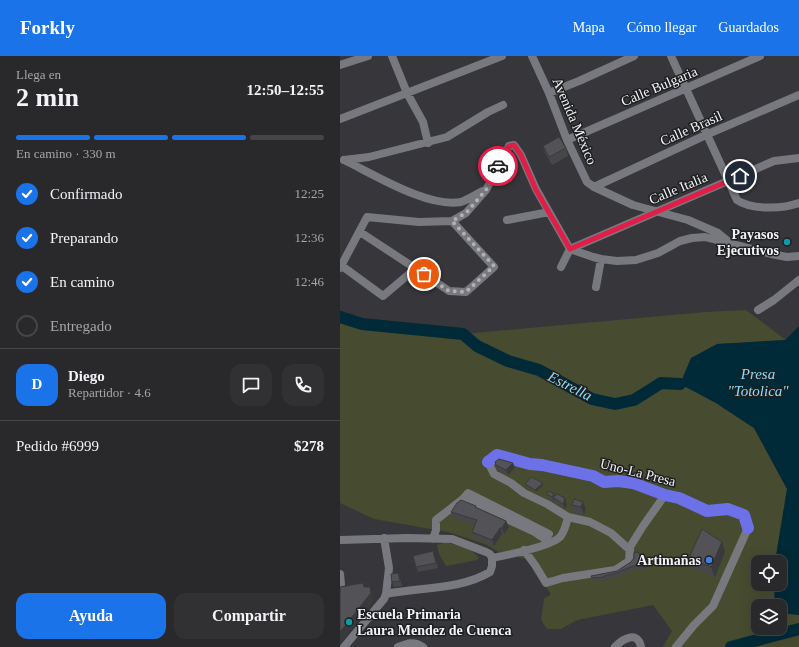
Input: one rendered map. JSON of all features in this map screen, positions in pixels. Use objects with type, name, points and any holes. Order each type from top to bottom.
[{"type":"highway","name":"Uno-La Presa","points":[[488,462],[497,455],[530,464],[542,465],[593,476],[604,482],[618,481],[633,484],[665,495],[679,498],[707,511],[728,509],[739,513],[744,515],[748,528]]},
{"type":"street","points":[[340,64],[368,56]]},
{"type":"street","points":[[392,56],[407,93],[423,122],[428,143]]},
{"type":"street","points":[[340,119],[502,56]]},
{"type":"street","name":"Avenida México","points":[[532,56],[549,93],[567,140],[587,182],[594,187],[633,205],[654,212],[688,220],[718,233],[732,244]]},
{"type":"street","points":[[549,93],[634,56]]},
{"type":"street","points":[[671,56],[737,200],[747,206],[792,206],[799,203]]},
{"type":"street","name":"Calle Bulgaria","points":[[567,140],[760,56]]},
{"type":"street","name":"Calle Brasil","points":[[594,187],[708,134],[799,95]]},
{"type":"street","points":[[342,158],[369,157],[447,137],[502,105]]},
{"type":"street","points":[[415,269],[383,296],[341,267],[367,217],[419,222],[452,221],[466,213],[486,190],[509,146],[514,145],[521,155],[536,190],[570,249],[601,259],[616,261],[636,260],[658,253],[680,241],[705,237],[776,255],[787,257],[799,256]]},
{"type":"street","points":[[342,158],[425,199],[441,202],[462,202],[486,190]]},
{"type":"street","name":"Calle Italia","points":[[570,249],[774,161],[799,158]]},
{"type":"street","points":[[507,220],[549,212]]},
{"type":"street","points":[[360,232],[449,291],[466,292],[494,266],[452,221]]},
{"type":"street","points":[[561,267],[570,249]]},
{"type":"street","points":[[596,287],[601,259]]},
{"type":"street","points":[[758,310],[774,300],[799,280]]},
{"type":"street","points":[[488,462],[494,474],[511,483],[524,493],[547,504],[568,517],[590,522],[611,532],[630,550]]},
{"type":"street","points":[[433,539],[436,530],[436,520],[463,499],[468,493],[549,534],[545,539],[533,531],[463,499]]},
{"type":"street","points":[[524,550],[536,565],[546,583],[563,578],[615,570],[630,562],[630,547],[642,526],[665,495]]},
{"type":"street","points":[[492,558],[547,545],[559,538],[565,530],[568,517]]},
{"type":"street","points":[[676,647],[694,625],[713,606],[748,528]]},
{"type":"street","points":[[344,647],[384,599],[386,594],[389,568],[384,538]]},
{"type":"street","points":[[340,540],[384,538],[452,539],[486,552],[490,554],[492,558],[490,572],[473,579],[442,587],[386,594]]},
{"type":"street","points":[[340,574],[341,584]]},
{"type":"street","points":[[614,647],[621,640],[626,638],[636,639],[641,643],[641,647]]},
{"type":"street","points":[[398,647],[408,642],[416,643],[423,647]]},
{"type":"green space","points":[[746,310],[786,340],[717,344],[680,383],[716,403],[754,428],[787,489],[776,555],[751,555],[751,591],[774,591],[775,599],[751,599],[751,635],[787,635],[787,614],[799,615],[799,647],[663,647],[672,631],[653,605],[577,620],[561,629],[547,629],[541,620],[544,599],[551,594],[527,559],[502,554],[487,545],[448,532],[374,519],[340,503],[340,317],[362,324],[463,334],[706,312]]},
{"type":"green space","points":[[446,542],[468,549],[479,558],[477,560],[446,566],[439,554],[437,545]]},
{"type":"water","name":"Presa \"Totolica\"","points":[[799,326],[799,615],[787,614],[787,599],[775,599],[774,591],[787,591],[787,555],[776,555],[787,489],[754,428],[716,403],[680,384],[691,358],[717,344],[785,340]]},
{"type":"building","points":[[559,137],[566,148],[549,157],[543,146]]},
{"type":"building","points":[[499,459],[513,463],[506,470],[496,465],[495,462]]},
{"type":"building","points":[[531,477],[543,483],[535,490],[525,484]]},
{"type":"building","points":[[548,491],[554,494],[552,497],[547,494]]},
{"type":"building","points":[[557,494],[565,498],[563,504],[553,497]]},
{"type":"building","points":[[574,499],[583,502],[581,507],[572,505]]},
{"type":"building","points":[[461,500],[506,521],[492,540],[472,532],[477,520],[451,512]]},
{"type":"building","points":[[702,529],[722,542],[711,567],[689,558]]},
{"type":"building","points":[[433,551],[436,563],[416,567],[413,556]]},
{"type":"building","points":[[638,552],[645,568],[639,564],[604,577],[592,578],[591,576],[617,571],[631,562],[634,558],[634,553]]},
{"type":"building","points":[[398,573],[400,581],[392,582],[391,574]]},
{"type":"building","name":"Escuela Primaria Laura Mendez de Cuenca","points":[[363,583],[364,587],[370,587],[371,593],[340,632],[340,587]]},
{"type":"waterway","name":"Estrella","points":[[340,317],[362,324],[463,334],[477,346],[508,361],[539,370],[592,399],[615,404],[634,400],[661,383],[680,384]]},
{"type":"waterway","points":[[731,647],[799,629]]},
{"type":"way so far","points":[[424,274],[449,291],[466,292],[494,266],[452,221],[466,213],[486,190],[498,166]]},
{"type":"place","name":"Payasos Ejecutivos","points":[[787,242]]},
{"type":"place","name":"Artimañas","points":[[709,560]]},
{"type":"place","name":"Escuela Primaria Laura Mendez de Cuenca","points":[[349,622]]},
{"type":"route","points":[[498,166],[509,146],[514,145],[521,155],[536,190],[570,249],[740,176]]}]
